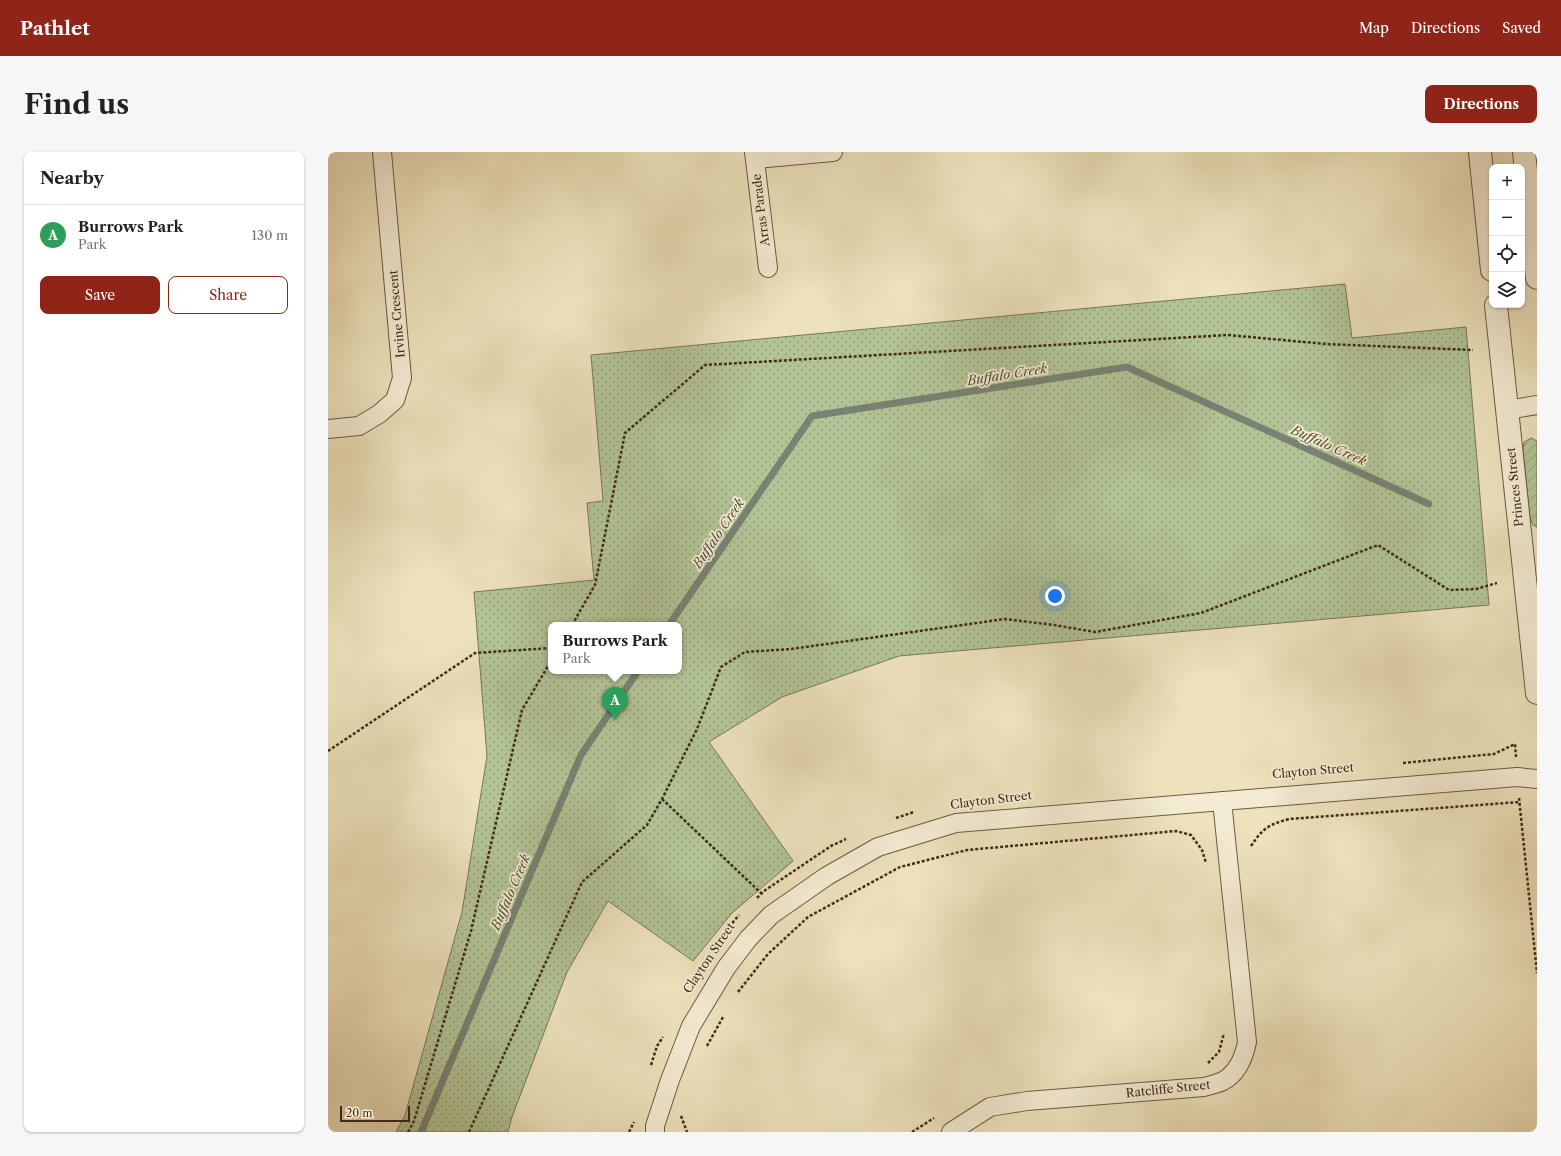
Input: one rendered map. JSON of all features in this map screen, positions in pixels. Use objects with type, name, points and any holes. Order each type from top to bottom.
[{"type":"street","name":"Irvine Crescent","points":[[328,429],[359,426],[380,414],[395,400],[402,378],[382,152]]},
{"type":"street","points":[[754,155],[834,152]]},
{"type":"street","points":[[1480,152],[1489,240]]},
{"type":"street","points":[[1524,152],[1537,278]]},
{"type":"street","name":"Arras Parade","points":[[754,155],[768,268]]},
{"type":"street","name":"Princes Street","points":[[1496,308],[1536,680]]},
{"type":"street","points":[[1507,410],[1537,405]]},
{"type":"street","name":"Clayton Street","points":[[655,1132],[655,1126],[670,1080],[691,1026],[726,968],[748,939],[771,915],[827,876],[878,847],[956,823],[1517,777],[1537,779]]},
{"type":"street","name":"Ratcliffe Street","points":[[951,1132],[990,1107],[1027,1101],[1204,1087],[1223,1081],[1236,1070],[1244,1056],[1247,1042],[1222,801]]},
{"type":"path","points":[[574,622],[595,585],[625,433],[705,365],[1228,335],[1326,344],[1473,350]]},
{"type":"path","points":[[470,1132],[582,882],[647,825],[662,799],[697,729],[721,667],[745,652],[791,649],[1005,619],[1095,632],[1201,613],[1378,545],[1449,590],[1476,590],[1497,583]]},
{"type":"path","points":[[328,751],[475,653],[548,648]]},
{"type":"path","points":[[408,1132],[414,1121],[471,931],[522,710],[548,666]]},
{"type":"path","points":[[1402,763],[1494,754],[1515,744],[1537,973]]},
{"type":"path","points":[[662,799],[761,893]]},
{"type":"path","points":[[1251,846],[1260,833],[1271,824],[1289,819],[1520,802]]},
{"type":"path","points":[[889,820],[904,814],[919,811]]},
{"type":"path","points":[[733,998],[768,954],[808,917],[900,867],[967,850],[1176,831],[1191,835],[1202,850],[1207,870]]},
{"type":"path","points":[[756,898],[761,893],[831,846],[853,836]]},
{"type":"path","name":"Clayton Street","points":[[727,929],[741,913]]},
{"type":"path","points":[[704,1053],[726,1012]]},
{"type":"path","name":"Ratcliffe Street","points":[[1201,1066],[1209,1063],[1219,1052],[1225,1032]]},
{"type":"path","points":[[651,1067],[657,1046],[664,1036]]},
{"type":"path","points":[[681,1111],[681,1118],[687,1132]]},
{"type":"path","points":[[912,1132],[939,1115]]},
{"type":"path","points":[[629,1132],[634,1120]]},
{"type":"green space","points":[[1345,284],[1352,338],[1466,327],[1489,605],[899,656],[782,697],[709,742],[793,861],[732,913],[693,961],[608,901],[567,972],[512,1117],[508,1132],[396,1132],[405,1115],[462,912],[487,756],[474,592],[594,580],[587,503],[603,501],[591,355]]},
{"type":"green space","points":[[1531,438],[1537,441],[1537,527],[1533,525],[1530,518],[1523,449],[1524,442]]},
{"type":"waterway","name":"Buffalo Creek","points":[[671,622],[812,416],[1127,367],[1429,504]]},
{"type":"waterway","name":"Buffalo Creek","points":[[421,1132],[581,755],[636,674]]},
{"type":"place","name":"Burrows Park","points":[[615,720]]}]
